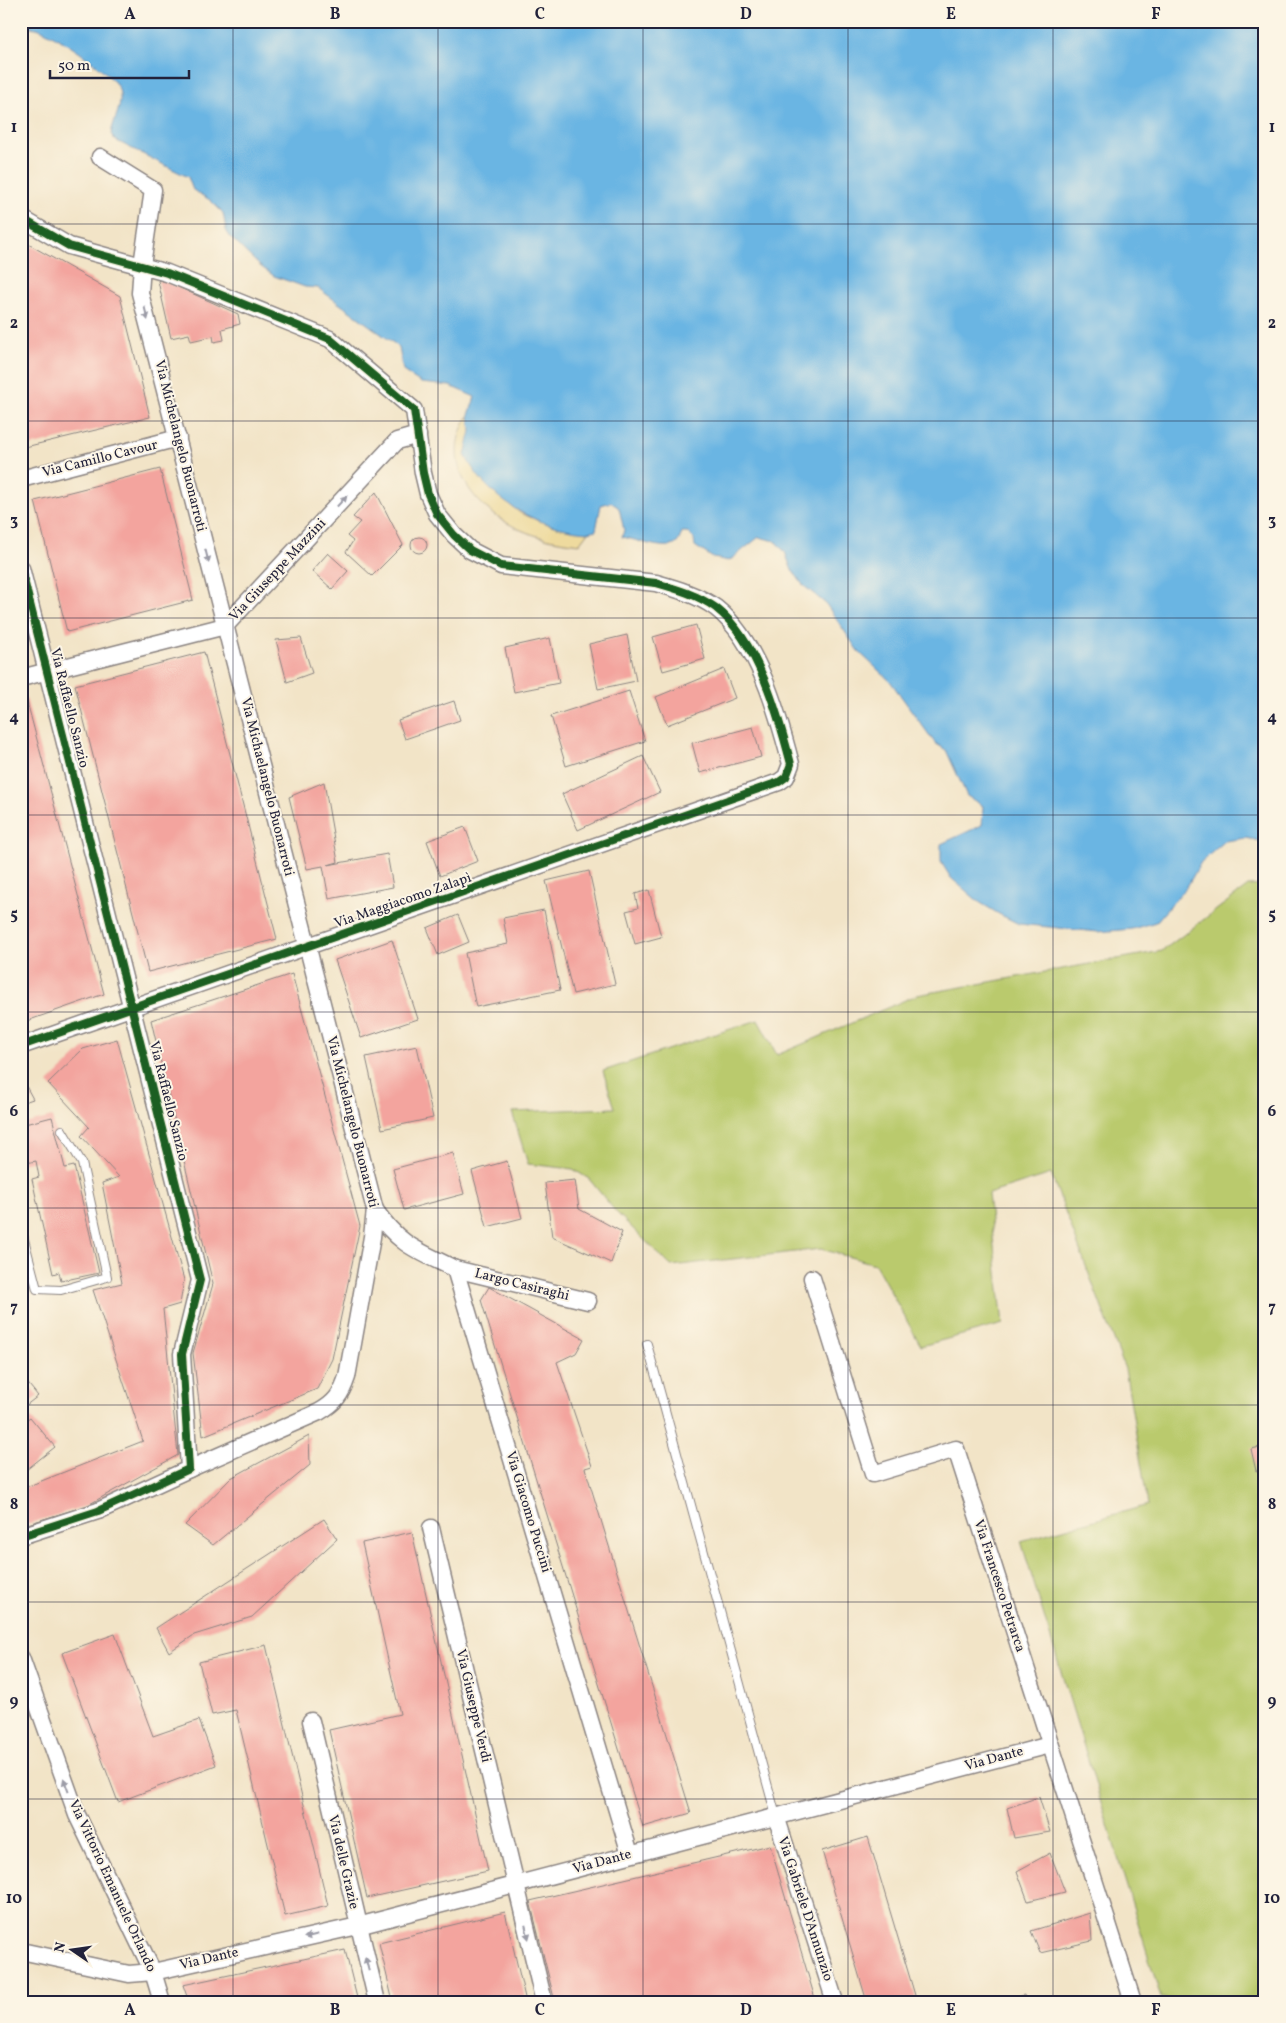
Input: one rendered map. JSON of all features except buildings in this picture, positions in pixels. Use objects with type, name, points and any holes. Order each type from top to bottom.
[{"type":"street","name":"Via Michelangelo Buonarroti","points":[[100,157],[153,190],[142,265],[140,293],[225,626]]},
{"type":"street","points":[[21,218],[69,246],[167,273],[330,339],[414,410],[418,435]]},
{"type":"street","name":"Via Maggiacomo Zalapì","points":[[21,1046],[308,948],[779,782],[789,774],[790,760],[766,683],[740,635],[715,608],[680,590],[656,583],[502,566],[470,550],[454,535],[437,514],[428,494],[418,435]]},
{"type":"street","name":"Via Giuseppe Mazzini","points":[[21,678],[225,626],[398,441],[418,435]]},
{"type":"street","name":"Via Camillo Cavour","points":[[21,479],[178,438]]},
{"type":"street","name":"Via Raffaello Sanzio","points":[[21,568],[200,1280],[182,1354],[189,1468]]},
{"type":"street","name":"Via Michaelangelo Buonarroti","points":[[225,626],[308,948]]},
{"type":"street","name":"Via Michelangelo Buonarroti","points":[[189,1468],[319,1412],[334,1404],[342,1392],[372,1237],[375,1210],[308,948]]},
{"type":"street","points":[[375,1210],[389,1231],[405,1244],[455,1269]]},
{"type":"street","name":"Largo Casiraghi","points":[[455,1269],[588,1301]]},
{"type":"street","name":"Via Giacomo Puccini","points":[[455,1269],[630,1854]]},
{"type":"street","name":"Via Francesco Petrarca","points":[[812,1278],[873,1474],[956,1449],[1133,2002]]},
{"type":"street","points":[[21,1536],[98,1511],[189,1468]]},
{"type":"street","name":"Via Giuseppe Verdi","points":[[431,1528],[544,2002]]},
{"type":"street","name":"Via Vittorio Emanuele Orlando","points":[[21,1658],[77,1815],[153,1972],[162,2002]]},
{"type":"street","name":"Via delle Grazie","points":[[311,1721],[377,2002]]},
{"type":"street","name":"Via Dante","points":[[21,1952],[129,1974],[153,1972],[358,1926],[1050,1745]]},
{"type":"street","name":"Via Gabriele D'Annunzio","points":[[776,1816],[835,2002]]},
{"type":"lane","points":[[21,1228],[37,1289],[62,1290],[107,1276],[82,1163],[62,1130]]},
{"type":"lane","points":[[647,1344],[776,1816]]},
{"type":"green space","points":[[1265,885],[1265,2002],[1199,2002],[1161,1998],[1021,1541],[1148,1505],[1125,1369],[1051,1174],[988,1194],[1003,1324],[921,1346],[875,1264],[821,1249],[671,1266],[616,1212],[589,1179],[573,1169],[528,1164],[512,1112],[615,1108],[603,1071],[758,1020],[777,1055],[917,995],[1162,951],[1248,886]]},
{"type":"sand","points":[[469,415],[471,431],[506,501],[520,513],[537,520],[588,532],[579,544],[546,538],[521,530],[502,520],[485,507],[471,492],[462,475],[457,456],[459,436]]},
{"type":"water","points":[[21,21],[1265,21],[1265,842],[1246,838],[1225,841],[1201,862],[1188,885],[1156,922],[1132,929],[1098,932],[1019,924],[979,902],[951,878],[941,862],[941,844],[982,825],[983,806],[967,796],[946,750],[935,743],[890,681],[858,651],[826,604],[803,585],[791,568],[785,552],[775,541],[759,537],[729,561],[713,558],[695,546],[694,539],[687,532],[682,532],[677,543],[668,546],[655,545],[622,537],[624,530],[619,508],[611,502],[601,505],[596,530],[588,532],[569,530],[551,525],[516,509],[500,498],[486,486],[465,455],[471,431],[469,415],[475,397],[450,386],[421,383],[403,371],[399,347],[318,288],[305,287],[274,276],[260,266],[227,234],[223,213],[210,200],[193,190],[188,177],[115,140],[111,134],[120,95],[119,89],[106,73],[69,45],[37,28],[21,26]]},
{"type":"cycle path","points":[[21,218],[69,246],[167,273],[330,339],[414,410],[428,494],[437,514],[454,535],[470,550],[501,566],[656,583],[695,596],[709,603],[731,622],[744,639],[755,659],[773,701],[791,764],[786,777],[779,782],[21,1046]]},
{"type":"cycle path","points":[[21,568],[200,1280],[182,1354],[189,1469],[98,1511],[21,1536]]}]
